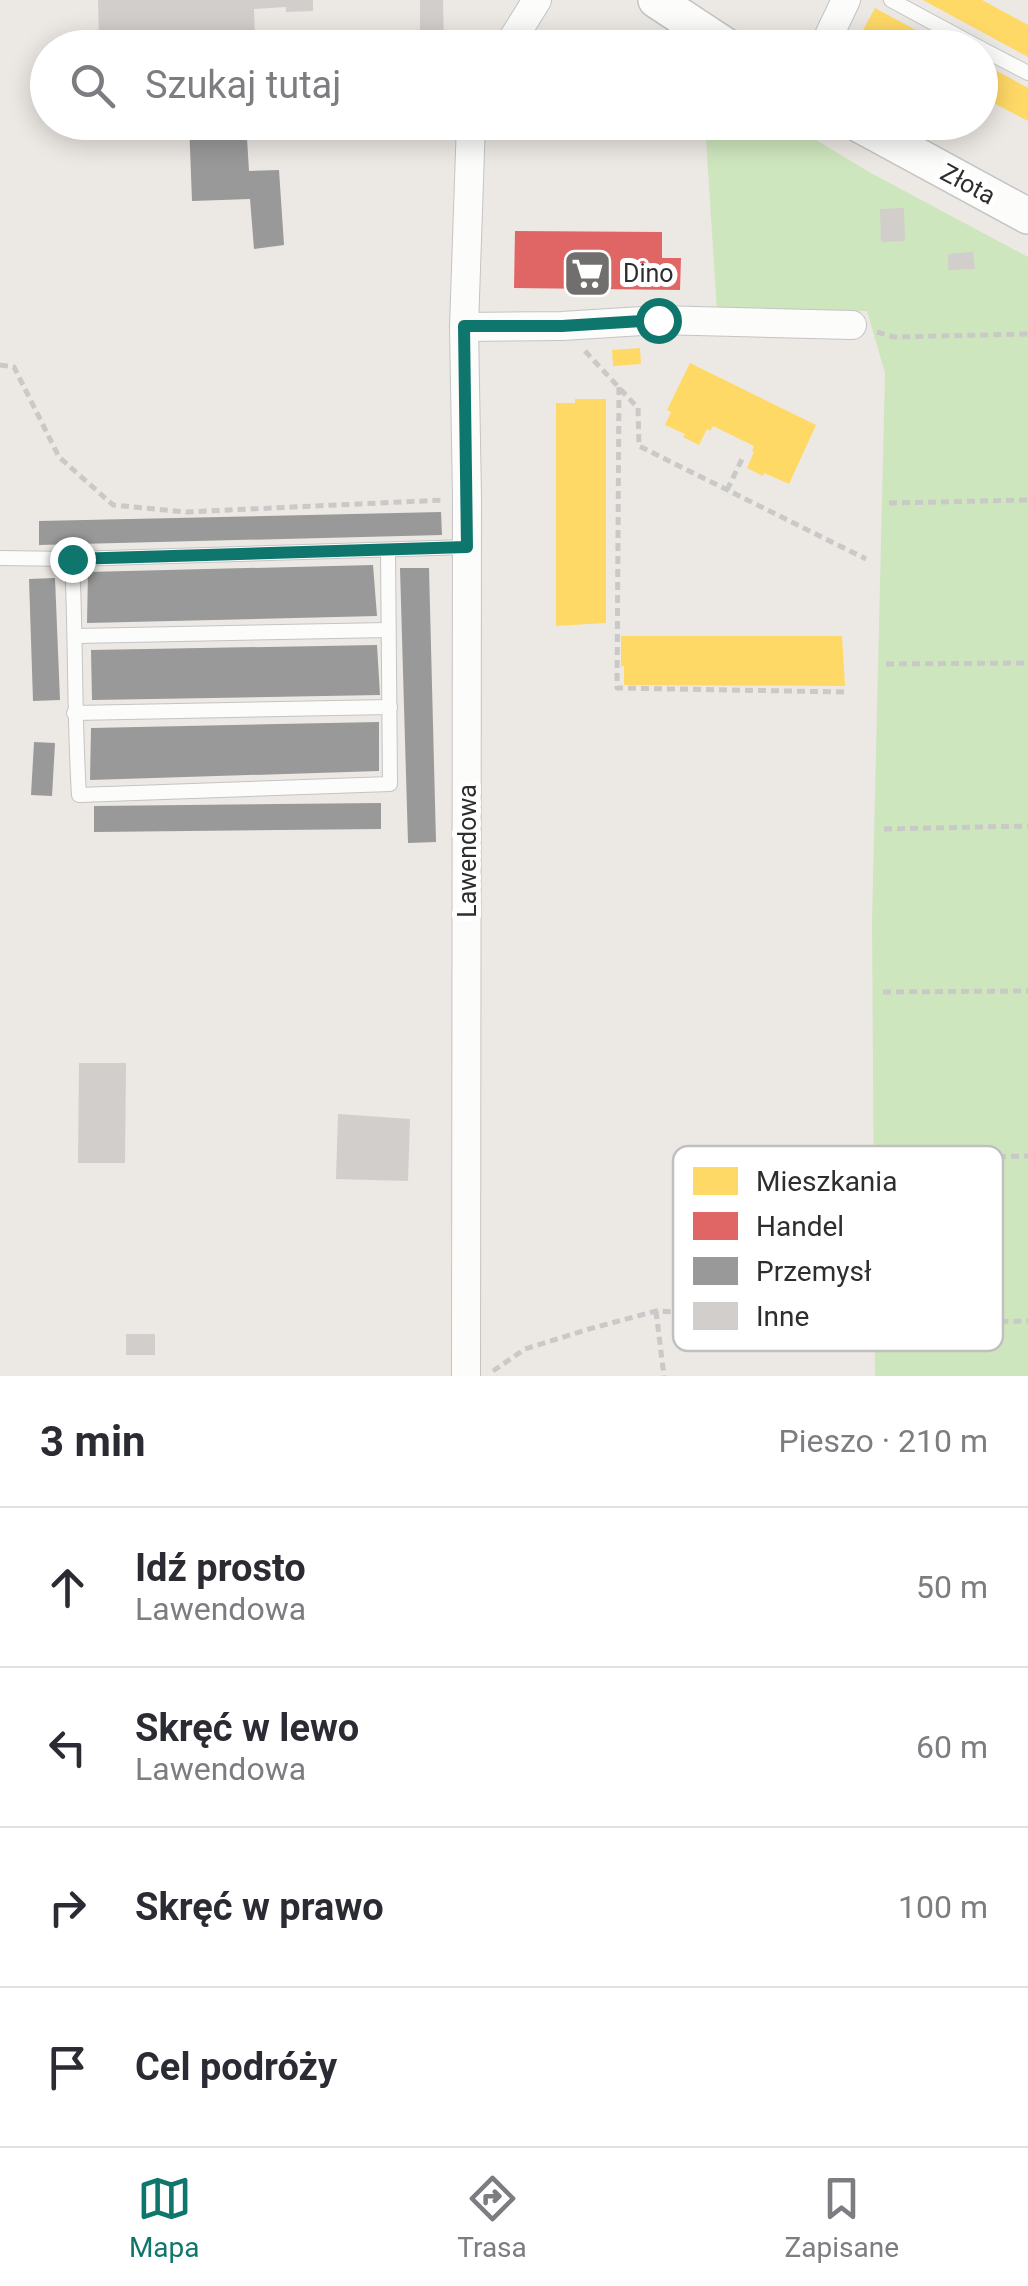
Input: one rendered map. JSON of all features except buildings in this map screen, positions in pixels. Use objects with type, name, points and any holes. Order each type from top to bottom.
[{"type":"street","points":[[518,30],[537,0]]},
{"type":"street","points":[[656,0],[702,30]]},
{"type":"street","points":[[832,30],[846,0]]},
{"type":"street","name":"Lawendowa","points":[[466,1376],[464,326],[470,140]]},
{"type":"street","name":"Złota","points":[[888,140],[1028,216]]},
{"type":"street","points":[[464,326],[562,326],[658,320],[852,325]]},
{"type":"lane","points":[[890,0],[946,30]]},
{"type":"lane","points":[[998,57],[1028,73]]},
{"type":"lane","points":[[0,558],[467,547]]},
{"type":"lane","points":[[72,559],[79,795],[390,784],[388,550]]},
{"type":"lane","points":[[76,636],[388,630]]},
{"type":"lane","points":[[74,713],[390,707]]},
{"type":"path","points":[[852,325],[894,337],[1028,334]]},
{"type":"path","points":[[562,326],[638,408],[639,446],[866,558]]},
{"type":"path","points":[[0,365],[14,367],[59,457],[113,505],[186,512],[467,498]]},
{"type":"path","points":[[619,387],[618,688],[845,692]]},
{"type":"path","points":[[728,490],[744,455]]},
{"type":"path","points":[[889,503],[1028,500]]},
{"type":"path","points":[[886,664],[1028,662]]},
{"type":"path","points":[[884,829],[1028,826]]},
{"type":"path","points":[[883,992],[1028,990]]},
{"type":"path","points":[[1003,1156],[1028,1156]]},
{"type":"path","points":[[656,1311],[664,1376]]},
{"type":"path","points":[[486,1376],[525,1350],[656,1311],[673,1312]]},
{"type":"path","points":[[1003,1321],[1028,1320]]},
{"type":"green space","points":[[706,140],[816,140],[1028,257],[1028,1376],[875,1376],[875,1351],[1003,1351],[1003,1146],[873,1146],[872,921],[885,373],[867,311],[717,312]]},
{"type":"place","name":"Dino","points":[[588,273]]},
{"type":"route","points":[[72,559],[467,547],[464,326],[562,326],[658,320]]}]
